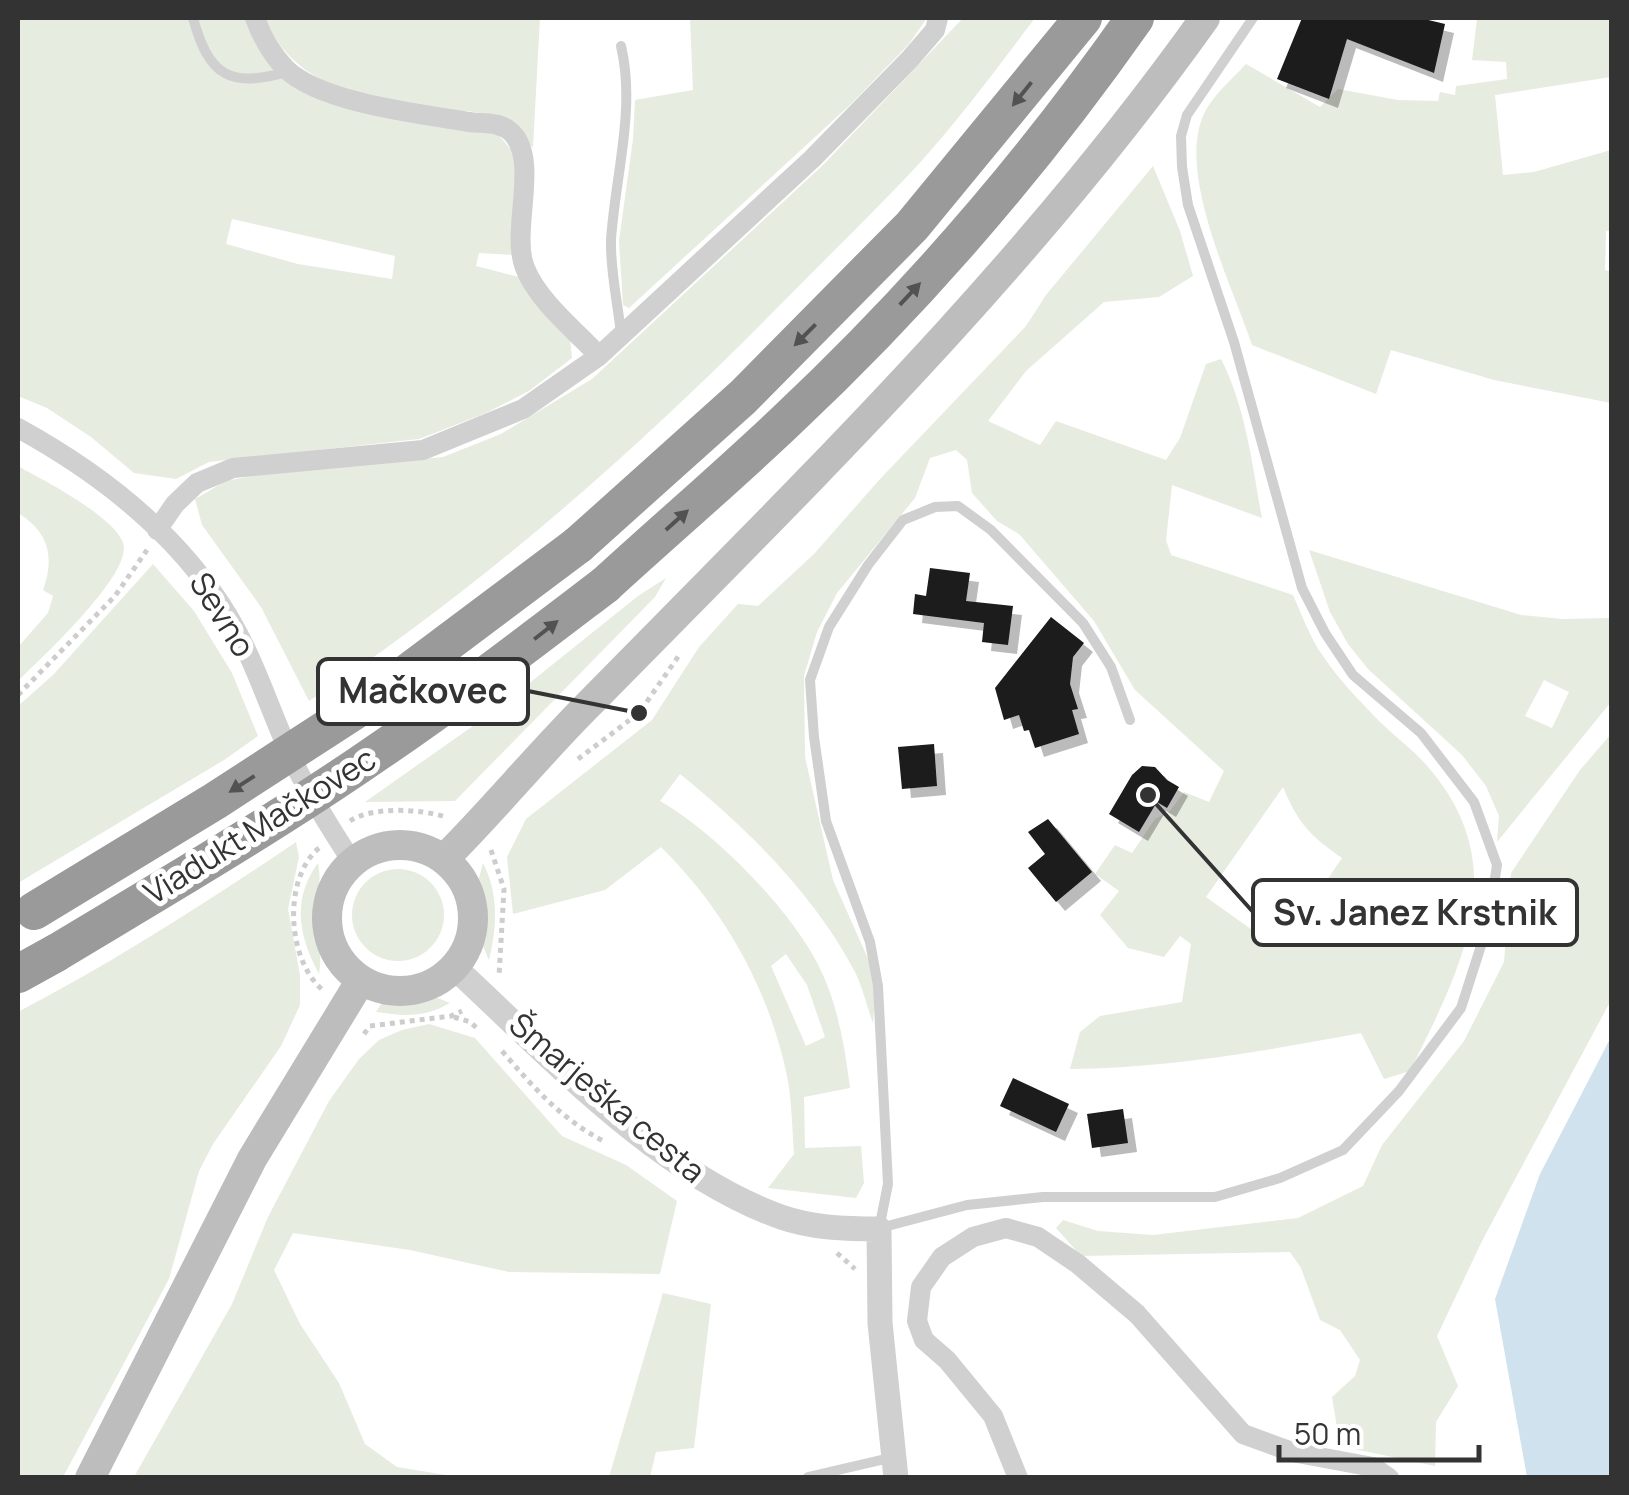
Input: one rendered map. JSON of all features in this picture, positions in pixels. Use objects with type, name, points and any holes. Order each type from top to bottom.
[{"type":"highway","name":"Viadukt Mačkovec","points":[[26,916],[374,698],[578,545],[743,397],[912,226],[1083,18]]},
{"type":"highway","name":"Viadukt Mačkovec","points":[[18,974],[218,856],[376,754],[502,665],[604,585],[788,420],[885,321],[1034,153],[1135,18]]},
{"type":"main road","points":[[444,859],[584,708],[895,392],[1007,270],[1160,82],[1205,18]]},
{"type":"main road","points":[[408,844],[444,859],[458,871],[469,889],[474,910],[467,951],[438,982],[420,990],[399,993],[360,980],[342,964],[326,921],[330,897],[340,876],[372,850],[408,844]]},
{"type":"main road","points":[[90,1478],[252,1159],[360,980]]},
{"type":"street","points":[[255,18],[264,42],[288,72],[310,85],[362,103],[497,124],[513,134],[521,150],[524,174],[521,253],[526,272],[548,302],[599,356]]},
{"type":"street","points":[[157,530],[175,504],[197,483],[234,468],[423,450],[524,409],[599,356],[878,94],[936,30],[938,18]]},
{"type":"street","name":"Sevno","points":[[18,428],[126,497],[185,558],[229,617],[295,764],[353,863]]},
{"type":"street","name":"Šmarješka cesta","points":[[454,967],[607,1106],[691,1173],[784,1218],[839,1229],[879,1228]]},
{"type":"street","points":[[879,1228],[880,1323],[895,1467]]},
{"type":"street","points":[[1018,1478],[993,1416],[924,1340],[917,1321],[921,1287],[942,1257],[973,1237],[1006,1228],[1038,1237],[1078,1264],[1137,1314],[1242,1434],[1292,1452],[1373,1466],[1390,1478]]},
{"type":"lane","points":[[193,18],[203,50],[220,69],[238,80],[288,72]]},
{"type":"lane","points":[[1130,720],[1111,667],[1083,624],[991,530],[958,506],[935,507],[903,520],[868,565],[829,627],[810,680],[814,737],[826,820],[870,942],[878,986],[888,1184],[879,1228],[967,1204],[1043,1197],[1215,1197],[1280,1178],[1343,1150],[1400,1091],[1461,1008],[1488,924],[1497,866],[1474,802],[1422,734],[1354,675],[1325,633],[1302,588],[1234,342],[1188,205],[1181,136],[1187,115],[1253,18]]},
{"type":"lane","points":[[621,46],[626,68],[626,109],[611,245],[621,335]]},
{"type":"lane","points":[[808,1477],[895,1467]]},
{"type":"path","points":[[18,695],[115,596],[157,530]]},
{"type":"path","points":[[355,818],[382,812],[444,815]]},
{"type":"path","points":[[494,852],[504,889],[499,976]]},
{"type":"path","points":[[307,857],[295,899],[294,930],[314,984]]},
{"type":"path","points":[[370,1026],[451,1016],[467,1008]]},
{"type":"path","points":[[838,1253],[856,1270],[857,1278]]},
{"type":"shaded area","points":[[18,18],[251,18],[292,82],[496,132],[515,154],[517,255],[479,253],[476,266],[519,277],[570,338],[572,358],[529,391],[419,439],[209,462],[176,479],[134,473],[91,437],[47,408],[18,396]],"holes":[[[232,219],[395,256],[392,279],[298,264],[226,244]]]},
{"type":"shaded area","points":[[266,18],[540,18],[533,147],[481,113],[384,101],[335,86],[293,60],[277,41]]},
{"type":"shaded area","points":[[690,18],[927,18],[909,44],[852,103],[629,308],[623,305],[619,241],[635,100],[693,90]]},
{"type":"shaded area","points":[[963,18],[1035,18],[917,166],[673,410],[497,563],[309,701],[261,607],[202,525],[195,499],[226,481],[256,475],[443,457],[501,434],[592,379],[823,165]]},
{"type":"shaded area","points":[[1611,18],[1611,77],[1495,95],[1503,175],[1534,172],[1611,150],[1611,231],[1606,231],[1605,270],[1612,272],[1611,403],[1494,380],[1391,350],[1376,394],[1252,345],[1208,223],[1196,158],[1199,129],[1209,105],[1246,64],[1320,107],[1338,89],[1398,100],[1438,101],[1440,92],[1455,95],[1456,86],[1507,79],[1506,62],[1472,60],[1477,19]]},
{"type":"shaded area","points":[[1153,166],[1180,231],[1193,276],[1159,297],[1104,302],[1026,371],[988,421],[1040,445],[1056,421],[1166,460],[1180,438],[1206,364],[1221,359],[1242,417],[1262,518],[1172,485],[1166,540],[1171,555],[1293,595],[1314,642],[1335,673],[1433,773],[1457,810],[1470,847],[1474,885],[1460,959],[1410,1071],[1384,1079],[1361,1033],[1179,1062],[1070,1069],[1080,1032],[1100,1016],[1182,1002],[1191,944],[1180,936],[1164,957],[1128,948],[1100,915],[1119,891],[1095,874],[1115,845],[1132,853],[1155,819],[1170,811],[1184,792],[1209,802],[1224,771],[1135,690],[1094,621],[1019,534],[997,521],[972,493],[967,460],[956,450],[930,458],[915,498],[837,593],[817,632],[804,676],[805,757],[833,880],[869,961],[875,999],[873,1023],[858,978],[839,944],[778,864],[680,774],[660,801],[729,854],[775,902],[811,952],[837,1016],[850,1088],[804,1097],[805,1148],[861,1146],[864,1183],[856,1198],[768,1188],[794,1154],[787,1076],[756,982],[705,897],[661,847],[605,890],[513,914],[507,857],[526,819],[652,720],[699,647],[738,604],[758,606],[814,554],[1026,326],[1046,295]],"holes":[[[1283,787],[1306,828],[1342,858],[1297,924],[1269,942],[1206,897]],[[786,954],[807,985],[825,1037],[806,1046],[771,966]]]},
{"type":"shaded area","points":[[18,466],[60,489],[106,522],[123,543],[123,557],[100,594],[18,681],[18,647],[48,613],[53,596],[43,590],[49,567],[47,546],[37,528],[18,513]]},
{"type":"shaded area","points":[[1309,550],[1521,615],[1611,618],[1611,702],[1497,842],[1499,816],[1486,786],[1462,755],[1368,669],[1330,612]],"holes":[[[1544,680],[1569,692],[1552,728],[1525,716]]]},
{"type":"shaded area","points":[[153,564],[194,611],[232,673],[258,736],[18,883],[18,706],[53,675]]},
{"type":"shaded area","points":[[666,578],[655,597],[455,801],[365,802],[497,709]]},
{"type":"shaded area","points":[[1611,734],[1611,1000],[1483,1239],[1437,1336],[1458,1386],[1436,1422],[1435,1466],[1340,1446],[1332,1397],[1355,1376],[1360,1360],[1340,1330],[1320,1320],[1301,1268],[1290,1252],[1081,1256],[1056,1228],[1063,1220],[1098,1231],[1153,1235],[1298,1218],[1363,1186],[1382,1145],[1464,1041],[1504,962],[1511,873],[1580,770]]},
{"type":"shaded area","points":[[296,842],[299,857],[288,909],[300,975],[300,1005],[281,1046],[213,1144],[199,1171],[169,1279],[63,1477],[18,1477],[18,1012],[159,931]]},
{"type":"shaded area","points":[[318,863],[319,974],[301,918],[304,891]]},
{"type":"shaded area","points":[[483,863],[495,911],[489,960],[480,939],[484,917],[476,889]]},
{"type":"shaded area","points":[[398,869],[416,873],[430,883],[440,897],[444,915],[440,933],[430,947],[416,957],[398,961],[380,957],[366,947],[356,933],[352,915],[356,897],[366,883],[380,873]]},
{"type":"shaded area","points":[[428,994],[450,1003],[414,1015],[376,1012],[383,1001]]},
{"type":"shaded area","points":[[429,1024],[475,1038],[562,1136],[626,1165],[677,1201],[660,1274],[509,1272],[410,1250],[293,1233],[274,1270],[300,1324],[339,1383],[365,1444],[397,1467],[458,1477],[134,1477],[232,1304],[268,1217],[329,1101],[359,1059],[379,1040]]},
{"type":"shaded area","points":[[663,1293],[711,1304],[694,1448],[656,1452],[650,1477],[609,1477]]},
{"type":"water","points":[[1611,1037],[1611,1477],[1527,1477],[1495,1299],[1540,1174]]},
{"type":"building","points":[[1302,18],[1420,18],[1445,24],[1434,73],[1347,39],[1329,99],[1277,79]]},
{"type":"building","points":[[930,568],[970,573],[966,601],[1013,606],[1008,645],[982,642],[984,623],[913,614],[915,594],[926,596]]},
{"type":"building","points":[[1051,617],[1084,643],[1073,657],[1070,684],[1078,709],[1072,710],[1079,734],[1035,748],[1019,715],[1004,720],[995,688]]},
{"type":"building","points":[[934,744],[937,786],[902,789],[898,747]]},
{"type":"building","points":[[1142,766],[1155,767],[1179,787],[1167,808],[1157,802],[1139,832],[1109,814],[1132,775]]},
{"type":"building","points":[[1048,819],[1092,872],[1056,902],[1028,868],[1045,854],[1028,832]]},
{"type":"building","points":[[1013,1078],[1069,1104],[1056,1132],[1000,1106]]},
{"type":"building","points":[[1123,1109],[1128,1143],[1092,1148],[1087,1114]]},
{"type":"place","name":"Mačkovec","points":[[639,713]]},
{"type":"place","name":"Sv. Janez Krstnik","points":[[1148,795]]}]
